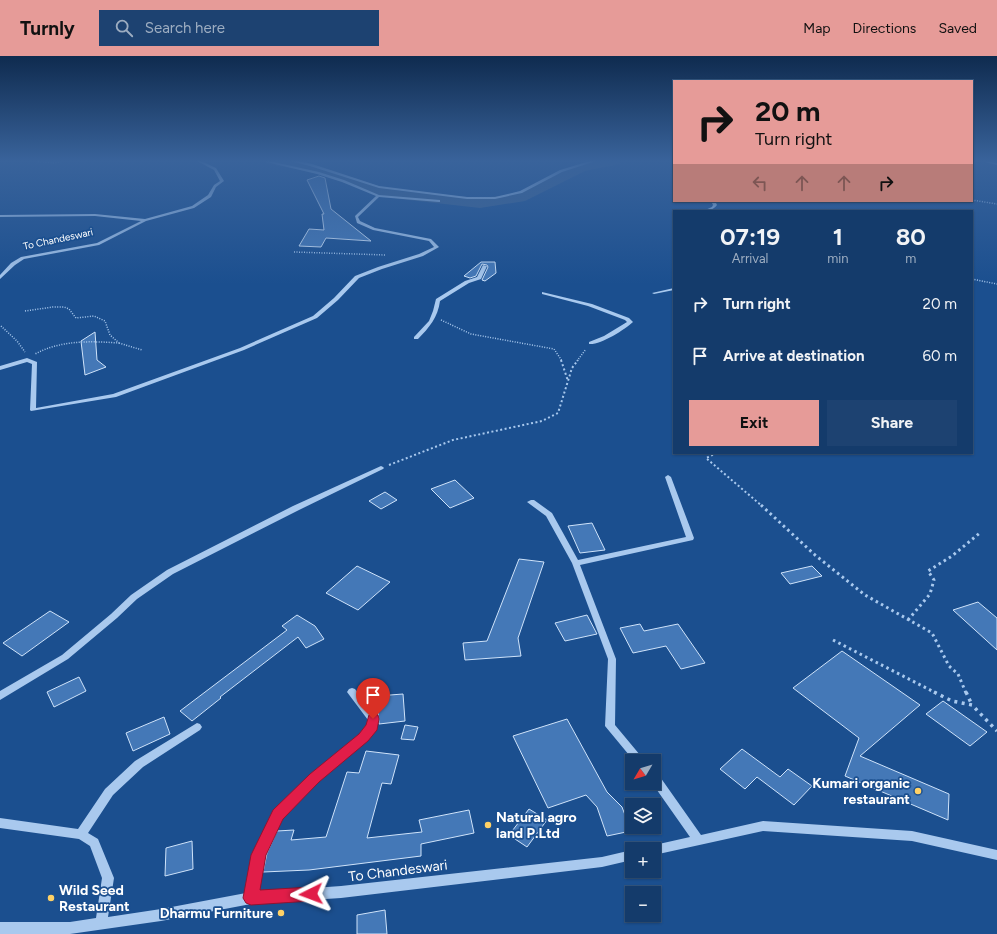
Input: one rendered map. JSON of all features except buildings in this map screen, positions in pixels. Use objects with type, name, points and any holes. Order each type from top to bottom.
[{"type":"street","name":"To Chandeswari","points":[[0,278],[13,264],[23,258],[98,244],[145,220],[193,207],[201,202]]},
{"type":"street","points":[[0,368],[27,360],[35,364],[33,410],[114,396],[242,349],[283,332],[316,317],[356,277],[421,255],[437,247],[430,240],[374,229],[358,222],[356,217],[364,212],[371,202]]},
{"type":"street","points":[[708,210],[713,208],[715,205],[714,202]]},
{"type":"street","points":[[0,216],[95,215],[145,220]]},
{"type":"street","points":[[416,338],[428,327],[438,308],[438,300],[467,282],[479,278],[485,266]]},
{"type":"street","points":[[654,293],[673,289]]},
{"type":"street","points":[[544,293],[590,305],[627,319],[630,322],[606,337],[591,343]]},
{"type":"street","points":[[0,696],[65,657],[114,616],[134,597],[170,572],[296,508],[381,468]]},
{"type":"street","points":[[576,563],[690,538],[668,477]]},
{"type":"street","points":[[532,502],[549,515],[576,563],[612,660],[610,726],[634,754]]},
{"type":"street","points":[[251,898],[258,855],[278,815],[314,778],[363,738],[372,726],[373,719],[352,692]]},
{"type":"street","points":[[81,834],[109,792],[139,764],[197,727]]},
{"type":"street","points":[[661,787],[699,840]]},
{"type":"street","points":[[0,823],[81,834],[94,843],[108,878],[101,924]]},
{"type":"street","points":[[661,848],[763,826],[912,836],[997,855]]},
{"type":"street","name":"To Chandeswari","points":[[0,928],[70,928],[251,898],[341,892],[602,862],[625,857]]},
{"type":"path","points":[[984,202],[997,204]]},
{"type":"path","points":[[294,252],[386,255]]},
{"type":"path","points":[[973,279],[997,284]]},
{"type":"path","points":[[25,311],[35,308],[63,307],[68,308],[76,318],[94,316],[105,321],[110,335],[119,343]]},
{"type":"path","points":[[434,316],[471,334],[554,349],[563,363],[568,381]]},
{"type":"path","points":[[1,326],[11,337],[21,344],[27,360],[37,352],[51,346],[84,341],[119,343],[142,350]]},
{"type":"path","points":[[381,468],[453,440],[485,432],[505,430],[548,419],[558,414],[572,368],[591,343]]},
{"type":"path","points":[[715,454],[706,458],[755,499],[815,555],[865,595],[932,633],[949,666],[958,674],[972,705],[997,731]]},
{"type":"path","points":[[908,620],[930,594],[934,580],[928,571],[952,556],[981,532]]},
{"type":"path","points":[[833,640],[952,701],[972,705]]},
{"type":"waterway","points":[[470,202],[488,202]]},
{"type":"place","name":"Kumari organic restaurant","points":[[918,791]]},
{"type":"place","name":"Natural agro land P.Ltd","points":[[488,825]]},
{"type":"place","name":"Wild Seed Restaurant","points":[[51,898]]},
{"type":"place","name":"Dharmu Furniture","points":[[281,913]]},
{"type":"route","points":[[311,894],[251,898],[258,855],[278,815],[314,778],[363,738],[372,726],[373,719]]}]
